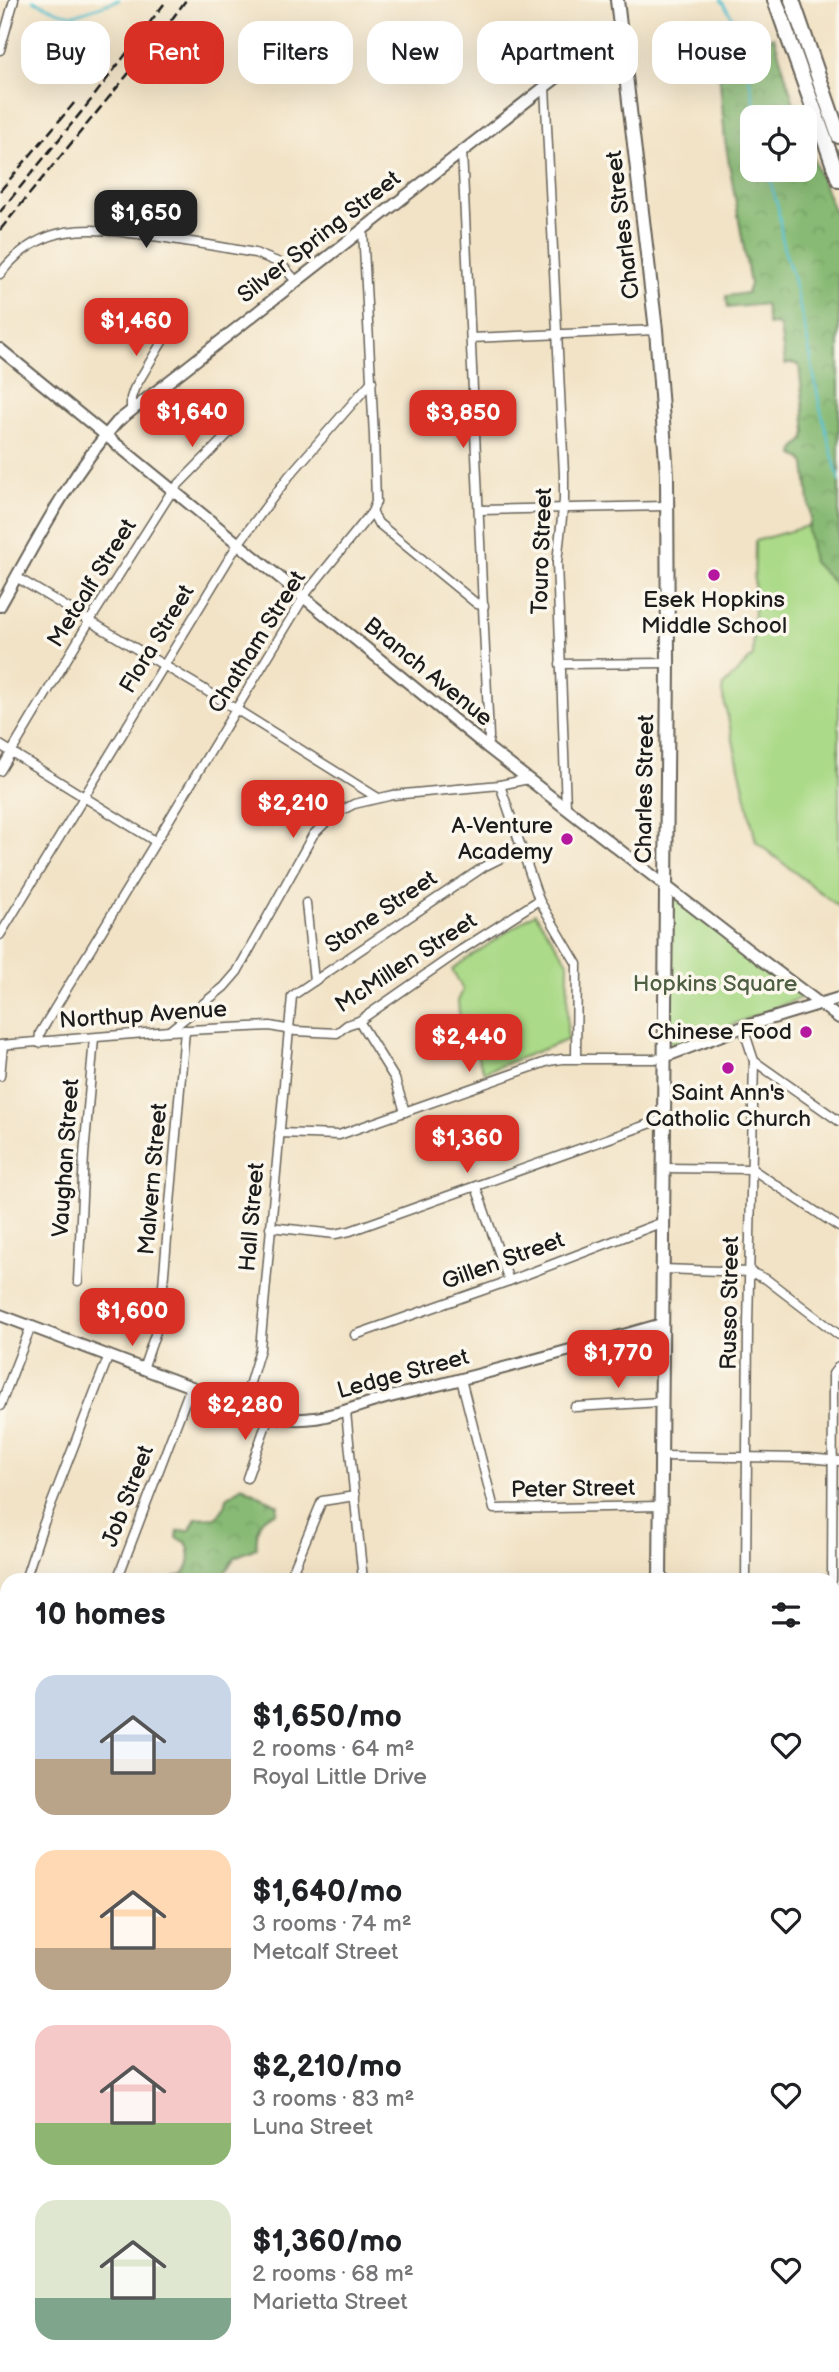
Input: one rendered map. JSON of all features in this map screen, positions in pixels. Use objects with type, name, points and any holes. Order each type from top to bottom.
[{"type":"highway","points":[[775,0],[839,180]]},
{"type":"highway","points":[[792,0],[839,136]]},
{"type":"main road","name":"Charles Street","points":[[617,0],[619,21]]},
{"type":"main road","name":"Silver Spring Street","points":[[0,606],[62,500],[105,436],[131,411],[548,84]]},
{"type":"main road","name":"Charles Street","points":[[627,84],[663,400],[666,506],[668,663],[660,1573]]},
{"type":"main road","name":"Branch Avenue","points":[[0,349],[527,779],[839,1018]]},
{"type":"main road","points":[[664,1057],[743,1027],[839,998]]},
{"type":"main road","name":"Ledge Street","points":[[0,1315],[270,1416],[293,1421],[346,1412],[373,1401],[662,1324]]},
{"type":"street","points":[[0,50],[14,0]]},
{"type":"street","name":"Touro Street","points":[[545,86],[564,474],[557,562],[566,808]]},
{"type":"street","points":[[462,151],[480,509],[488,747]]},
{"type":"street","points":[[0,274],[24,249],[45,237],[68,231],[97,229],[256,253],[280,263],[296,281]]},
{"type":"street","points":[[363,229],[376,502],[372,512],[378,523],[477,604],[484,606]]},
{"type":"street","points":[[131,411],[134,389],[178,315]]},
{"type":"street","points":[[471,338],[656,330]]},
{"type":"street","name":"Flora Street","points":[[0,935],[238,544],[289,476],[372,381]]},
{"type":"street","name":"Metcalf Street","points":[[0,771],[89,622],[172,491],[234,428]]},
{"type":"street","points":[[480,509],[666,506]]},
{"type":"street","name":"Chatham Street","points":[[39,1043],[40,1034],[304,598],[372,512]]},
{"type":"street","points":[[16,577],[378,798]]},
{"type":"street","points":[[559,664],[668,663]]},
{"type":"street","points":[[0,745],[155,841]]},
{"type":"street","points":[[169,1031],[225,987],[237,972],[316,830],[327,819],[342,809],[378,798],[500,785],[527,779]]},
{"type":"street","points":[[500,785],[539,900],[577,964],[576,1059]]},
{"type":"street","name":"Stone Street","points":[[288,1028],[292,996],[485,866],[522,848]]},
{"type":"street","name":"McMillen Street","points":[[288,1028],[296,1031],[337,1033],[539,900]]},
{"type":"street","points":[[306,903],[314,981]]},
{"type":"street","points":[[359,1021],[395,1079],[405,1112]]},
{"type":"street","name":"Northup Avenue","points":[[2,1045],[185,1030],[270,1026],[288,1028]]},
{"type":"street","name":"Russo Street","points":[[743,1027],[754,1061],[746,1573]]},
{"type":"street","name":"Hall Street","points":[[243,1406],[260,1349],[288,1028]]},
{"type":"street","name":"Malvern Street","points":[[143,1369],[160,1321],[185,1030]]},
{"type":"street","name":"Vaughan Street","points":[[78,1281],[84,1155],[94,1038]]},
{"type":"street","points":[[0,1076],[2,1045]]},
{"type":"street","points":[[279,1133],[332,1136],[549,1061],[664,1057]]},
{"type":"street","points":[[754,1061],[839,1121]]},
{"type":"street","points":[[270,1227],[341,1234],[663,1119]]},
{"type":"street","points":[[663,1168],[752,1168],[839,1227]]},
{"type":"street","points":[[475,1187],[509,1281]]},
{"type":"street","name":"Gillen Street","points":[[355,1335],[509,1281],[663,1222]]},
{"type":"street","points":[[662,1269],[750,1272],[766,1279],[839,1335]]},
{"type":"street","points":[[0,1406],[32,1326]]},
{"type":"street","points":[[27,1573],[109,1355]]},
{"type":"street","points":[[832,1573],[835,1461],[833,1374],[839,1366]]},
{"type":"street","name":"Peter Street","points":[[461,1379],[494,1509],[661,1506]]},
{"type":"street","name":"Job Street","points":[[120,1573],[191,1386]]},
{"type":"street","points":[[575,1407],[661,1402]]},
{"type":"street","points":[[346,1412],[362,1573]]},
{"type":"street","points":[[247,1478],[270,1416]]},
{"type":"street","points":[[661,1457],[808,1458],[835,1461]]},
{"type":"street","points":[[292,1573],[322,1501],[355,1496]]},
{"type":"green space","points":[[774,37],[794,105],[740,105],[740,182],[817,182],[817,168],[839,223],[839,593],[834,583],[813,562],[808,530],[811,520],[805,464],[794,455],[795,448],[804,440],[806,432],[799,365],[785,364],[780,327],[777,324],[768,325],[765,304],[728,308],[726,296],[747,293],[750,284],[725,140],[720,84],[771,84],[771,38]]},
{"type":"green space","points":[[839,517],[839,907],[756,842],[722,692],[723,686],[753,656],[755,541]]},
{"type":"green space","name":"Hopkins Square","points":[[672,895],[803,997],[670,1049]]},
{"type":"green space","points":[[535,913],[568,962],[567,1040],[484,1072],[459,1013],[458,1001],[463,990],[452,969]]},
{"type":"green space","points":[[242,1486],[278,1505],[277,1513],[265,1517],[259,1525],[256,1548],[235,1557],[225,1573],[184,1573],[189,1550],[186,1542],[177,1538],[178,1531],[190,1530],[196,1518],[217,1517],[227,1498]]},
{"type":"waterway","points":[[33,0],[59,12],[74,15],[119,0]]},
{"type":"waterway","points":[[721,0],[733,18],[741,38],[755,105]]},
{"type":"waterway","points":[[771,182],[778,207],[783,246],[792,274],[820,407],[839,481]]},
{"type":"railway","points":[[0,212],[91,100],[167,0]]},
{"type":"railway","points":[[0,230],[186,0]]},
{"type":"railway","points":[[0,191],[75,102]]},
{"type":"place","name":"Esek Hopkins Middle School","points":[[714,575]]},
{"type":"place","name":"A-Venture Academy","points":[[567,839]]},
{"type":"place","name":"Chinese Food","points":[[806,1032]]},
{"type":"place","name":"Saint Ann's Catholic Church","points":[[728,1068]]}]
